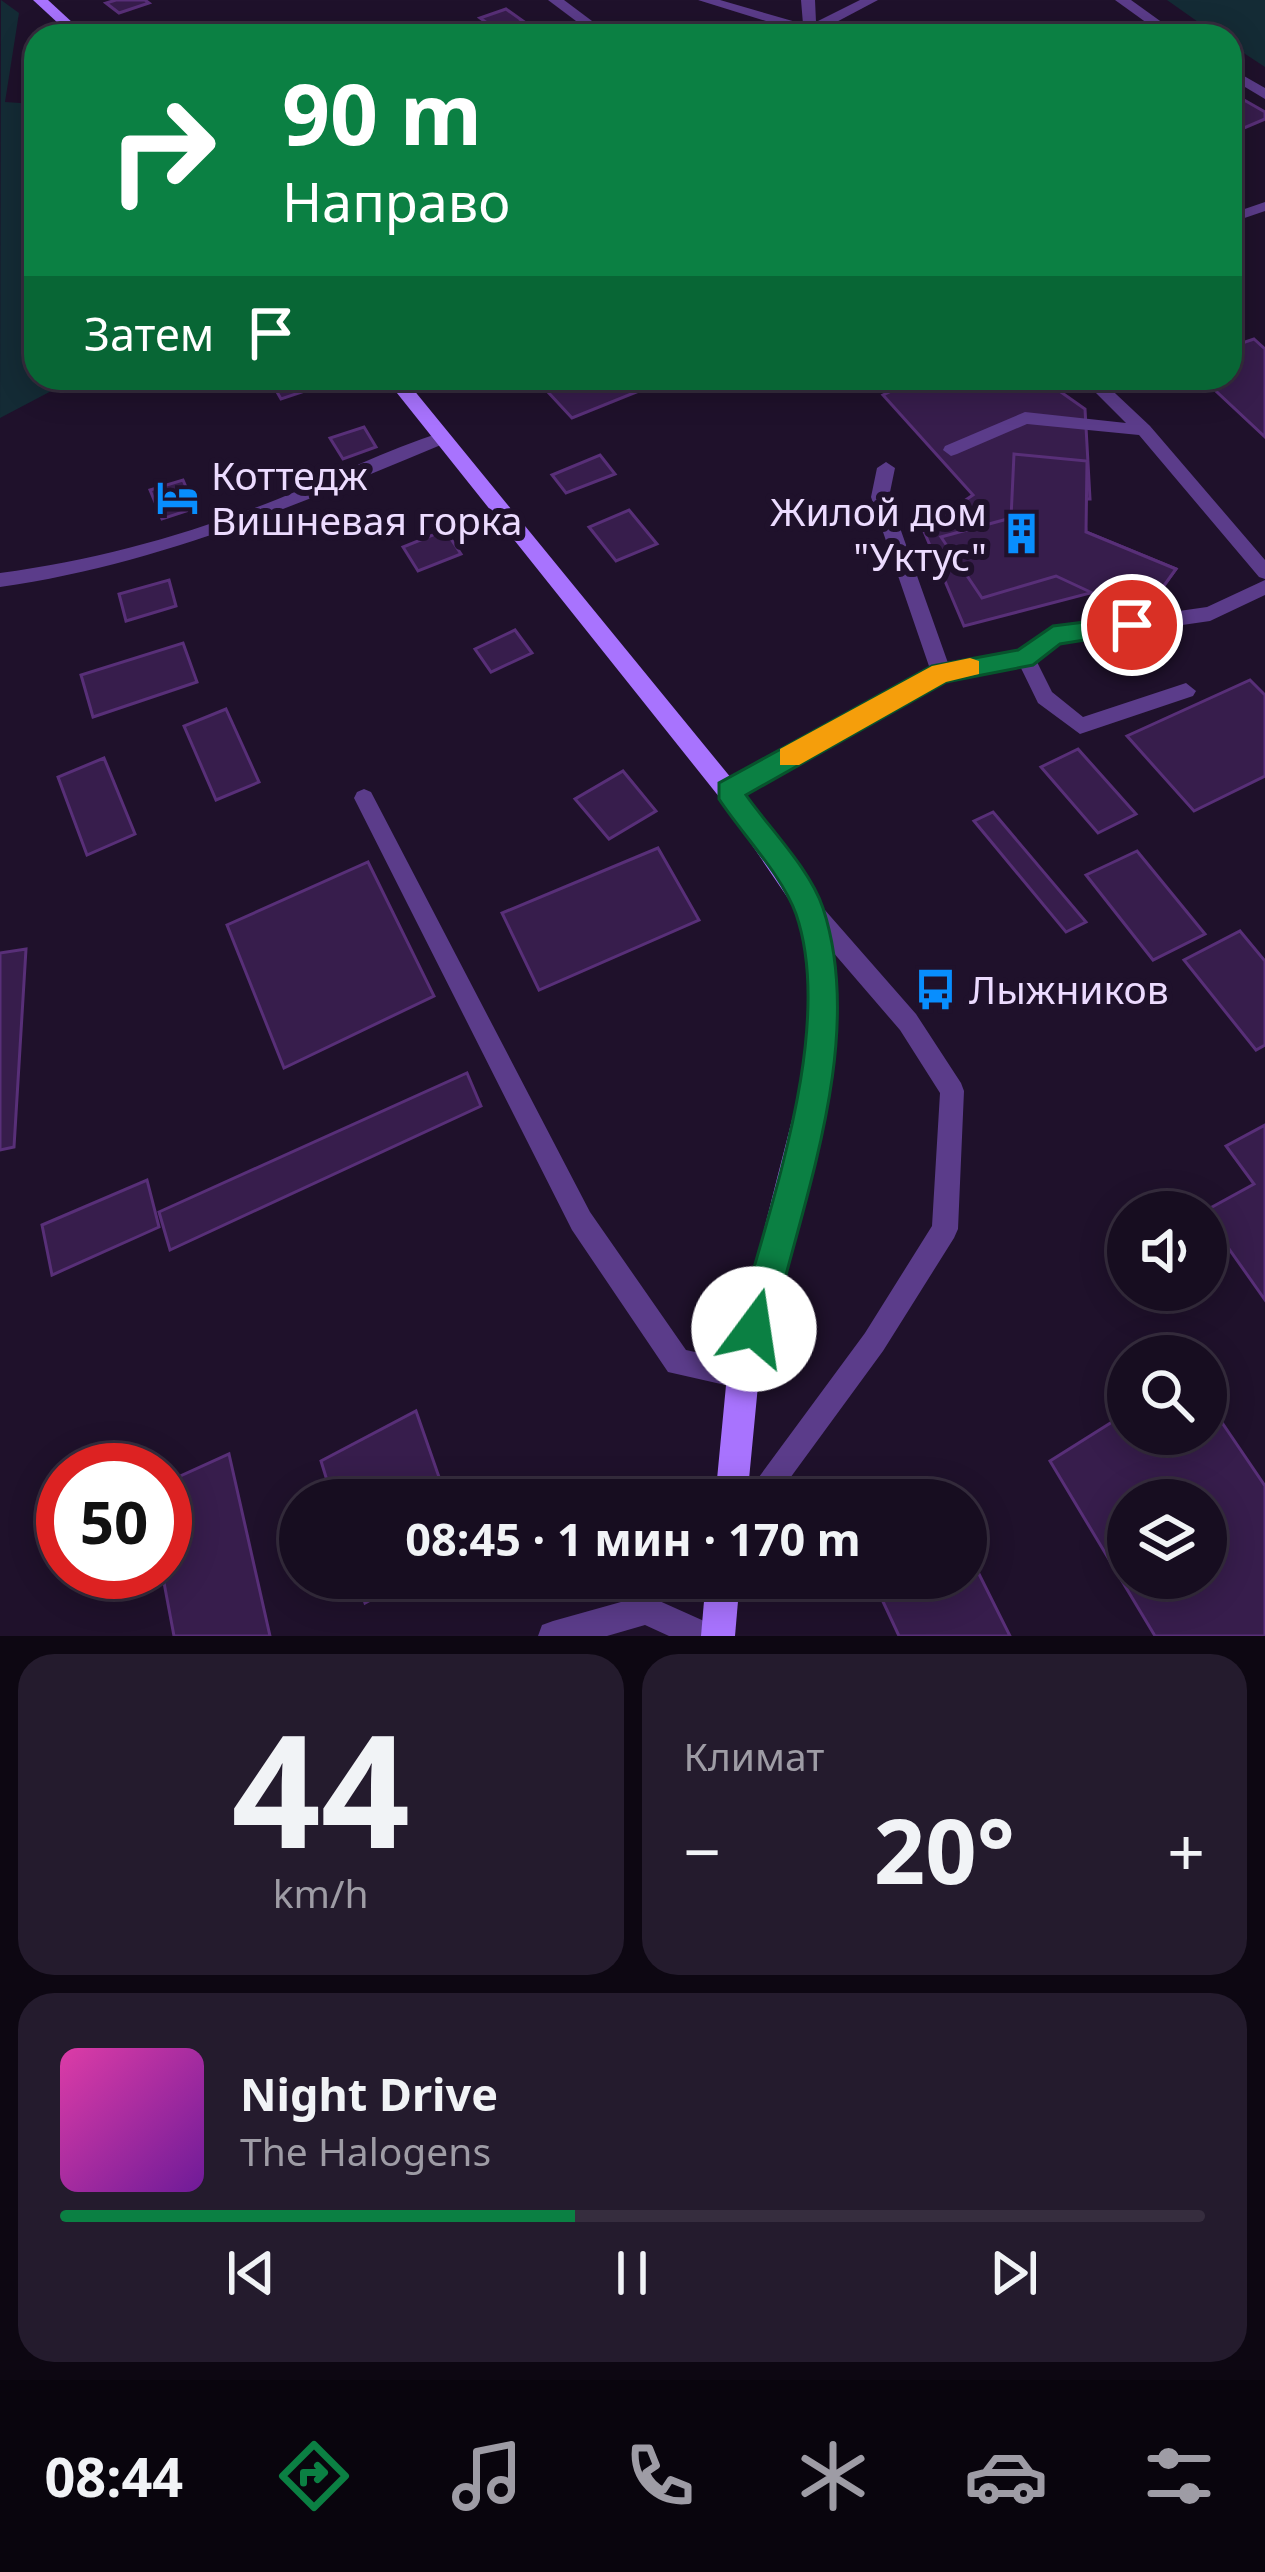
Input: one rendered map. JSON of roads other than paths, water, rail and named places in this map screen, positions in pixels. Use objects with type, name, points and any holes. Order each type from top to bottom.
[{"type":"main road","points":[[40,0],[67,24]]},
{"type":"main road","points":[[404,390],[728,791],[808,906],[823,971],[822,1053],[743,1375],[733,1479]]},
{"type":"main road","points":[[718,1636],[721,1599]]},
{"type":"street","points":[[555,0],[588,24]]},
{"type":"street","points":[[705,0],[777,24]]},
{"type":"street","points":[[823,24],[872,0]]},
{"type":"street","points":[[1122,0],[1157,24]]},
{"type":"lane","points":[[1101,390],[1144,430],[1265,572]]},
{"type":"lane","points":[[951,450],[1025,418],[1144,430]]},
{"type":"lane","points":[[0,580],[72,574],[130,557],[442,438]]},
{"type":"lane","points":[[886,468],[880,497],[941,673]]},
{"type":"lane","points":[[728,791],[941,673],[1024,658],[1053,636],[1210,614],[1265,586]]},
{"type":"lane","points":[[1024,658],[1046,697],[1080,726],[1186,691]]},
{"type":"lane","points":[[364,798],[581,1221],[678,1361],[743,1375]]},
{"type":"lane","points":[[772,1479],[874,1342],[945,1229],[952,1091],[908,1022],[808,906]]},
{"type":"lane","points":[[553,1636],[646,1610],[702,1636]]},
{"type":"place","name":"Коттедж Вишневая горка","points":[[177,498]]},
{"type":"place","name":"Жилой дом \"Уктус\"","points":[[1021,534]]},
{"type":"place","name":"Лыжников","points":[[935,990]]}]
